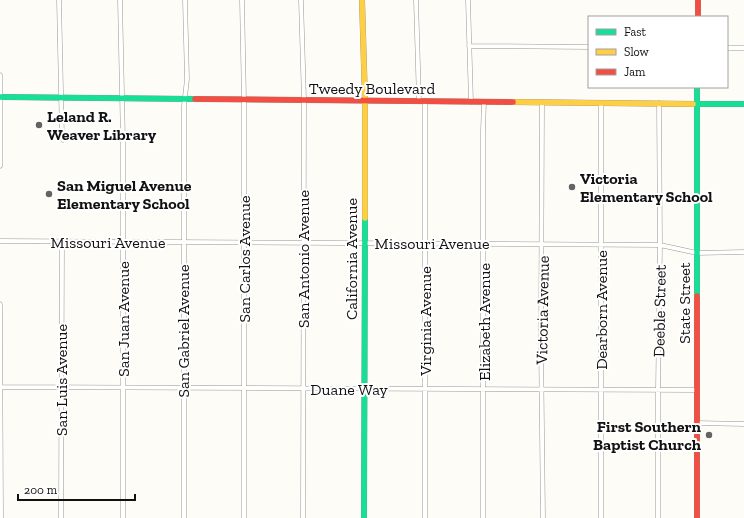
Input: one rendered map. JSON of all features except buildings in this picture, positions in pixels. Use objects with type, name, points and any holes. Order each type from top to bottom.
[{"type":"main road","name":"California Avenue","points":[[362,0],[364,100],[364,518]]},
{"type":"main road","points":[[698,0],[698,16]]},
{"type":"main road","name":"State Street","points":[[697,88],[697,518]]},
{"type":"main road","name":"Tweedy Boulevard","points":[[0,97],[744,104]]},
{"type":"street","points":[[59,0],[63,140]]},
{"type":"street","name":"San Juan Avenue","points":[[120,0],[123,98],[123,518]]},
{"type":"street","name":"San Gabriel Avenue","points":[[184,518],[183,242],[184,106],[187,74],[185,0]]},
{"type":"street","name":"San Carlos Avenue","points":[[242,0],[244,100],[244,518]]},
{"type":"street","name":"San Antonio Avenue","points":[[301,0],[304,100],[303,518]]},
{"type":"street","name":"Virginia Avenue","points":[[416,0],[422,101],[425,243],[425,518]]},
{"type":"street","points":[[468,0],[471,102]]},
{"type":"street","points":[[469,46],[588,47]]},
{"type":"street","points":[[728,48],[744,48]]},
{"type":"street","points":[[0,75],[0,166]]},
{"type":"street","name":"Elizabeth Avenue","points":[[483,518],[484,102]]},
{"type":"street","name":"Victoria Avenue","points":[[542,102],[543,518]]},
{"type":"street","name":"Dearborn Avenue","points":[[601,103],[601,518]]},
{"type":"street","name":"Deeble Street","points":[[658,518],[660,244],[659,103]]},
{"type":"street","name":"Missouri Avenue","points":[[0,241],[660,244],[697,253],[744,252]]},
{"type":"street","name":"San Luis Avenue","points":[[61,518],[62,242]]},
{"type":"street","points":[[0,304],[1,518]]},
{"type":"street","name":"Duane Way","points":[[0,387],[697,390]]},
{"type":"street","points":[[697,423],[744,424]]},
{"type":"traffic: fast","points":[[697,88],[697,296]]},
{"type":"traffic: fast","points":[[0,97],[195,99]]},
{"type":"traffic: fast","points":[[693,104],[744,104]]},
{"type":"traffic: fast","points":[[364,518],[365,218]]},
{"type":"traffic: slow","points":[[362,0],[365,100],[365,218]]},
{"type":"traffic: slow","points":[[513,102],[693,104]]},
{"type":"traffic: jam","points":[[698,0],[698,16]]},
{"type":"traffic: jam","points":[[195,99],[513,102]]},
{"type":"traffic: jam","points":[[697,296],[697,518]]},
{"type":"place","name":"Leland R. Weaver Library","points":[[39,125]]},
{"type":"place","name":"Victoria Elementary School","points":[[572,187]]},
{"type":"place","name":"San Miguel Avenue Elementary School","points":[[49,194]]},
{"type":"place","name":"First Southern Baptist Church","points":[[709,435]]}]
